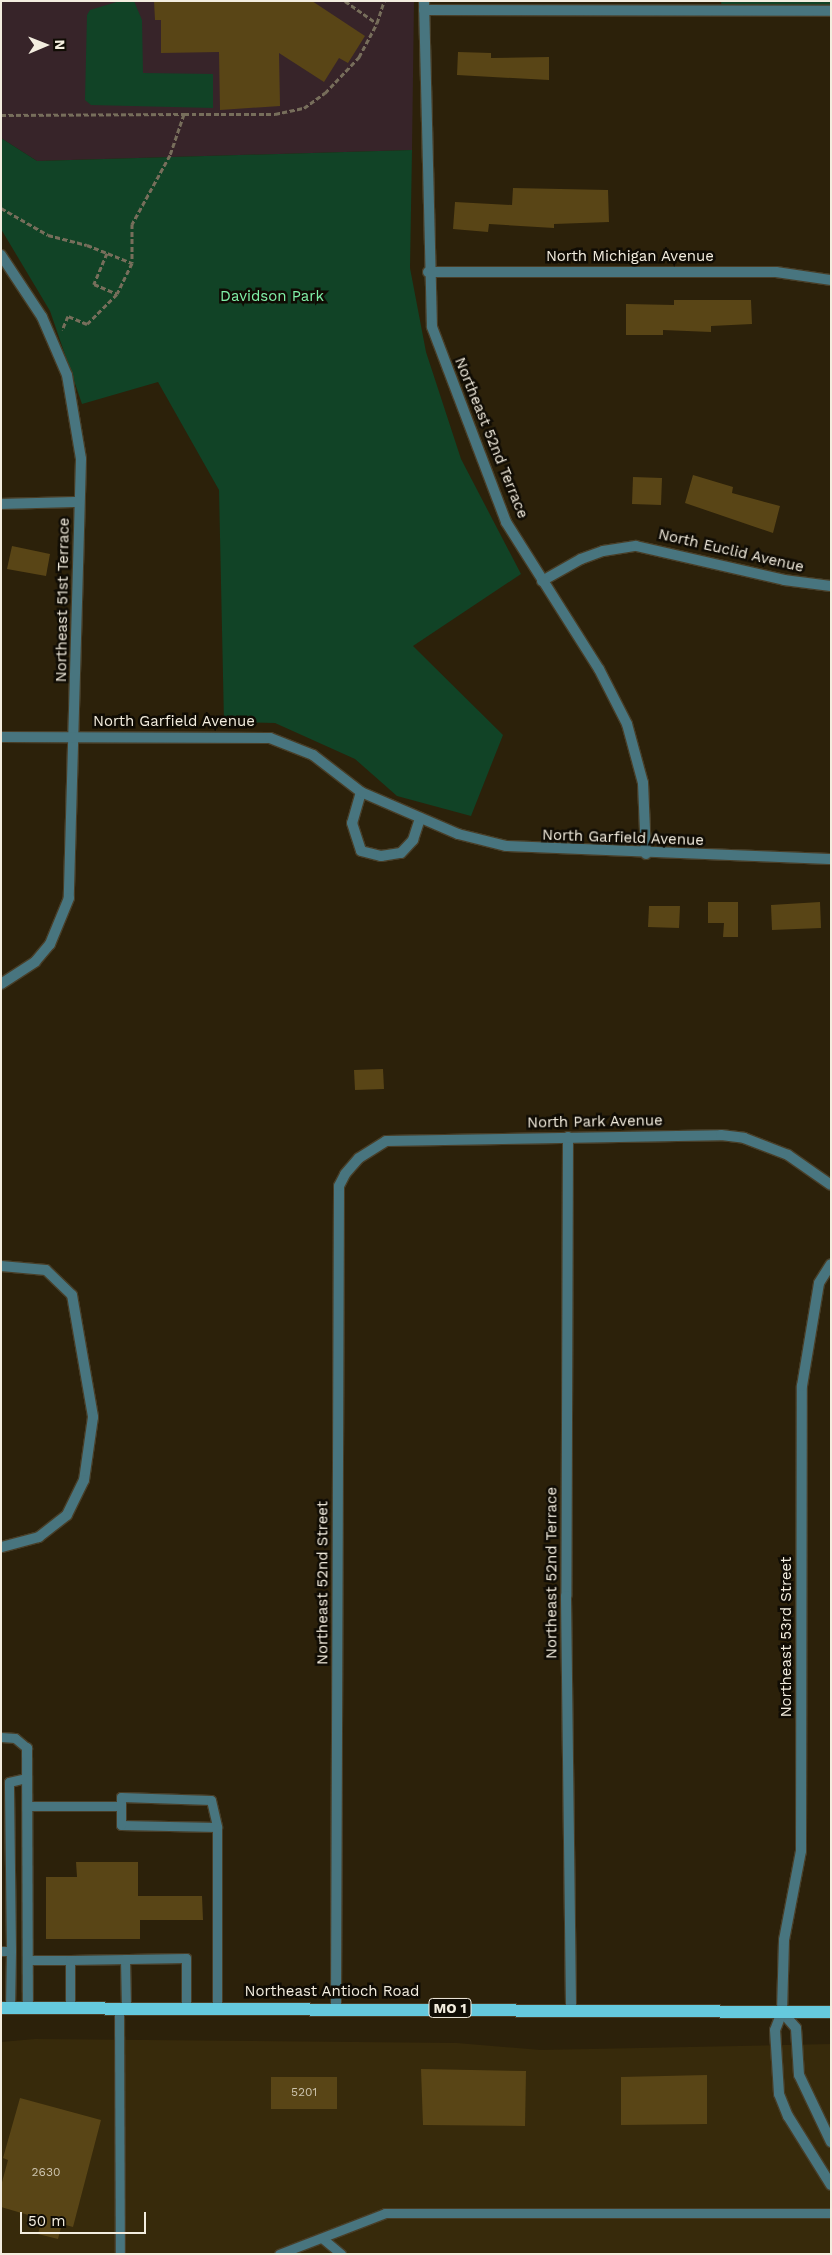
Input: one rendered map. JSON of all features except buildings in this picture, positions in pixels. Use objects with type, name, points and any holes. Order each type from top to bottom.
[{"type":"main road","name":"Northeast Antioch Road","points":[[6,2008],[336,2007],[782,2012]]},
{"type":"main road","name":"MO 1","points":[[782,2012],[831,2012]]},
{"type":"street","points":[[424,6],[831,11]]},
{"type":"street","name":"Northeast 52nd Terrace","points":[[424,6],[428,272],[432,327],[475,447],[506,522],[599,669],[627,724],[643,783],[646,854]]},
{"type":"street","name":"Northeast 51st Terrace","points":[[1,255],[42,316],[56,346],[77,416],[81,459],[76,737],[69,898],[62,922],[40,956],[1,984]]},
{"type":"street","name":"North Michigan Avenue","points":[[428,272],[776,272],[831,280]]},
{"type":"street","points":[[1,504],[79,502]]},
{"type":"street","name":"North Euclid Avenue","points":[[542,581],[581,558],[602,550],[636,546],[784,580],[831,586]]},
{"type":"street","name":"North Garfield Avenue","points":[[1,737],[270,738],[313,755],[361,792],[458,834],[523,850],[831,859]]},
{"type":"street","points":[[361,792],[352,823],[361,851],[381,856],[401,853],[413,840],[420,818]]},
{"type":"street","name":"North Park Avenue","points":[[354,1163],[386,1141],[721,1135],[744,1138],[788,1155],[831,1185]]},
{"type":"street","name":"Northeast 52nd Terrace","points":[[568,1137],[566,1606],[571,2009]]},
{"type":"street","name":"Northeast 52nd Street","points":[[336,2007],[339,1186],[354,1163]]},
{"type":"street","name":"Northeast 53rd Street","points":[[831,1264],[819,1283],[802,1386],[801,1851],[784,1940],[782,2012],[775,2030],[779,2094],[788,2116],[831,2185]]},
{"type":"street","points":[[1,1266],[46,1270],[65,1285],[77,1306],[93,1417],[79,1494],[57,1525],[28,1542],[1,1546]]},
{"type":"street","points":[[27,1748],[28,2008]]},
{"type":"street","points":[[782,2012],[796,2028],[799,2075],[831,2142]]},
{"type":"lane","points":[[1,1737],[16,1738],[27,1748]]},
{"type":"lane","points":[[6,2008],[9,1782],[27,1778]]},
{"type":"lane","points":[[217,1827],[121,1825],[121,1797],[208,1798],[217,1827],[217,2008]]},
{"type":"lane","points":[[27,1806],[121,1806]]},
{"type":"lane","points":[[28,1960],[186,1958],[186,2008]]},
{"type":"lane","points":[[120,2254],[122,2008],[125,1959]]},
{"type":"lane","points":[[70,1960],[70,2008]]},
{"type":"lane","points":[[279,2254],[385,2213],[831,2213]]},
{"type":"lane","points":[[322,2238],[341,2254]]},
{"type":"path","points":[[345,1],[377,23]]},
{"type":"path","points":[[1,115],[275,114],[304,108],[325,93],[359,57],[377,23],[384,1]]},
{"type":"path","points":[[56,346],[68,316],[86,324],[117,294],[132,263],[132,224],[170,156],[184,114]]},
{"type":"path","points":[[1,208],[48,235],[107,253],[132,263]]},
{"type":"path","points":[[107,253],[94,284],[117,294]]},
{"type":"shaded area","points":[[1,1],[414,1],[412,150],[37,161],[1,138]]},
{"type":"shaded area","points":[[35,2039],[457,2043],[541,2050],[831,2044],[831,2254],[1,2254],[1,2042]]},
{"type":"green space","points":[[120,1],[134,1],[142,20],[143,73],[213,74],[213,108],[91,105],[85,100],[87,15],[90,10]]},
{"type":"green space","points":[[721,1],[831,1],[831,13],[722,11]]},
{"type":"green space","name":"Davidson Park","points":[[1,138],[37,161],[412,150],[410,268],[426,352],[461,459],[521,574],[413,646],[503,735],[471,816],[397,796],[355,759],[275,723],[224,722],[219,490],[158,382],[82,404],[50,311],[1,229]]}]
